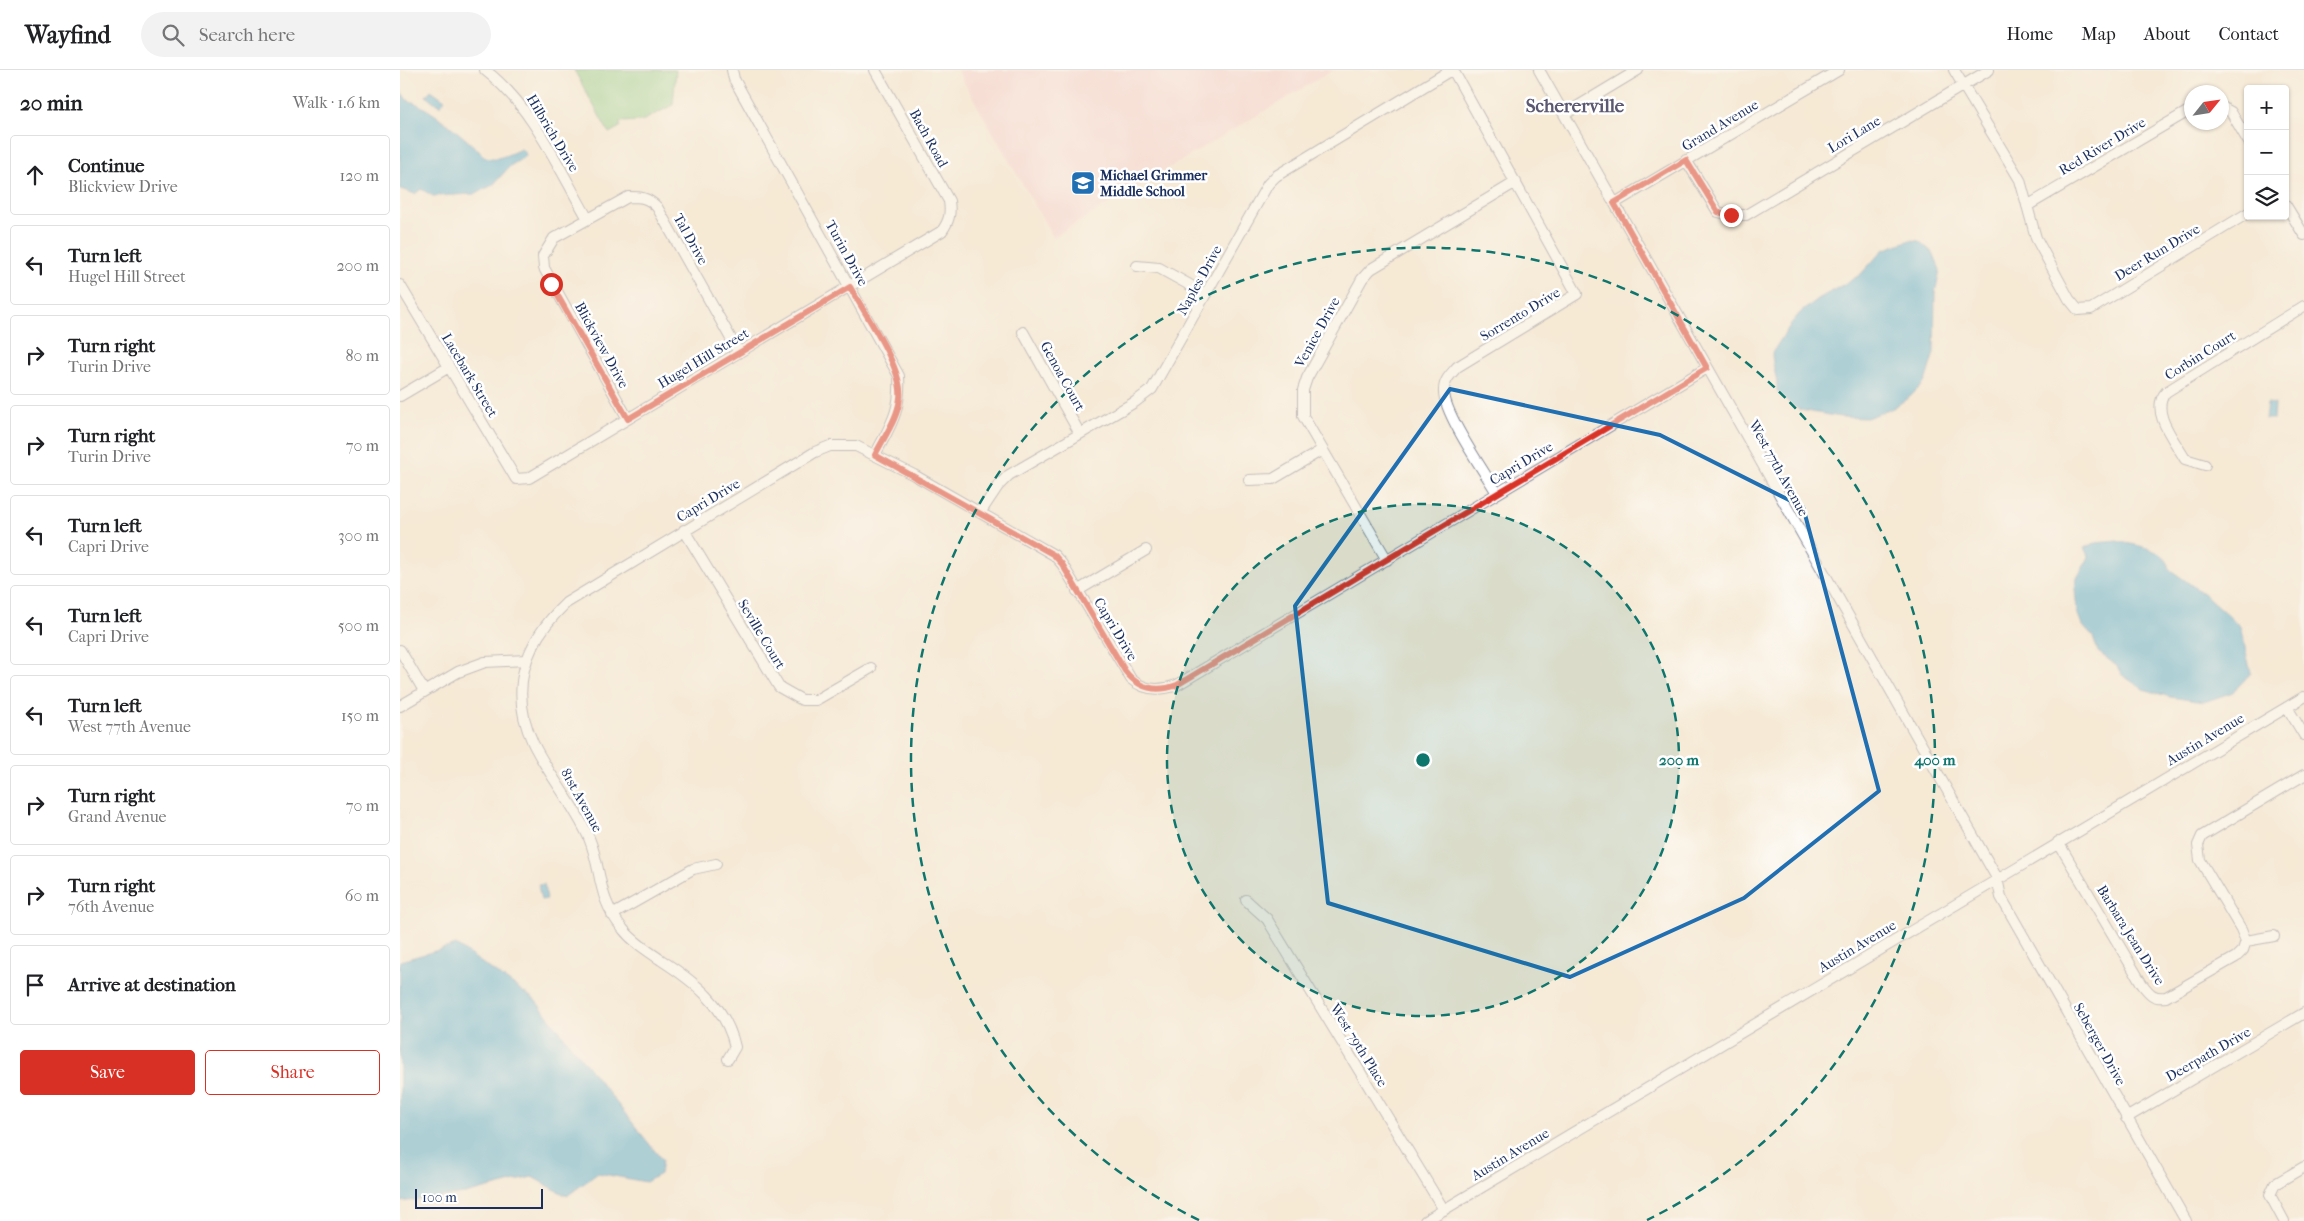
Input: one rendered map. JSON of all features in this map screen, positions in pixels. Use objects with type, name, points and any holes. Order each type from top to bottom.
[{"type":"street","name":"Hilbrich Drive","points":[[485,70],[501,82],[525,109],[588,219]]},
{"type":"street","name":"Turin Drive","points":[[732,70],[734,80],[899,376],[900,397],[897,414],[875,455]]},
{"type":"street","name":"Bach Road","points":[[875,70],[949,201],[951,212],[949,221]]},
{"type":"street","name":"Sorrento Drive","points":[[1452,70],[1577,294],[1457,367],[1446,382],[1444,390],[1448,409],[1497,493]]},
{"type":"street","name":"Naples Drive","points":[[980,513],[998,486],[1009,475],[1134,402],[1152,389],[1268,184],[1276,176],[1452,70]]},
{"type":"street","name":"West 77th Avenue","points":[[1539,70],[1997,878]]},
{"type":"street","points":[[1565,114],[1638,70]]},
{"type":"street","name":"Grand Avenue","points":[[1614,203],[1839,70]]},
{"type":"street","points":[[1954,70],[2020,180],[2027,206]]},
{"type":"street","name":"Lori Lane","points":[[1686,160],[1718,212],[1731,215],[1746,215],[1989,70]]},
{"type":"street","points":[[2229,111],[2244,135]]},
{"type":"street","name":"Red River Drive","points":[[2027,206],[2184,114]]},
{"type":"street","name":"Venice Drive","points":[[1387,560],[1303,416],[1303,390],[1307,378],[1362,280],[1382,261],[1516,182]]},
{"type":"street","name":"Tal Drive","points":[[588,219],[628,197],[649,199],[657,207],[739,353]]},
{"type":"street","name":"Deer Run Drive","points":[[2027,206],[2036,238],[2069,299],[2078,310],[2091,309],[2244,215]]},
{"type":"street","points":[[2289,211],[2304,235]]},
{"type":"street","name":"Blickview Drive","points":[[588,219],[554,238],[543,256],[544,268],[628,419]]},
{"type":"street","name":"Hugel Hill Street","points":[[516,479],[529,478],[850,287],[942,232],[949,221]]},
{"type":"street","points":[[1137,266],[1159,268],[1206,294]]},
{"type":"street","name":"Lacebark Street","points":[[400,286],[516,479]]},
{"type":"street","name":"Corbin Court","points":[[2205,465],[2185,459],[2160,411],[2161,397],[2166,392],[2304,306]]},
{"type":"street","name":"Genoa Court","points":[[1023,332],[1080,434]]},
{"type":"street","points":[[400,396],[449,367]]},
{"type":"street","name":"Capri Drive","points":[[543,628],[554,614],[572,598],[815,452],[830,446],[844,444],[856,446],[875,455],[1054,555],[1131,679],[1147,688],[1167,689],[1177,685],[1707,368]]},
{"type":"street","points":[[1249,480],[1273,479],[1322,450]]},
{"type":"street","name":"Seville Court","points":[[684,530],[779,687],[802,700],[816,700],[871,668]]},
{"type":"street","points":[[1077,590],[1146,550]]},
{"type":"street","name":"81st Avenue","points":[[543,628],[532,644],[526,660],[522,687],[526,725],[534,744],[589,838],[602,894],[612,915],[624,931],[642,947],[694,983],[719,1009],[731,1028],[735,1047],[728,1059]]},
{"type":"street","points":[[400,650],[424,691]]},
{"type":"street","points":[[400,706],[458,672],[485,662],[526,660]]},
{"type":"street","name":"Austin Avenue","points":[[1425,1221],[1997,878],[2304,697]]},
{"type":"street","points":[[2287,707],[2304,736]]},
{"type":"street","points":[[2274,936],[2246,941],[2236,920],[2200,860],[2198,845],[2202,836],[2304,775]]},
{"type":"street","name":"Barbara Jean Drive","points":[[2058,842],[2142,984],[2151,996],[2159,998],[2172,995],[2236,957],[2243,950],[2246,941]]},
{"type":"street","points":[[612,915],[693,869],[716,864]]},
{"type":"street","name":"Seberger Drive","points":[[1997,878],[2001,897],[2186,1221]]},
{"type":"street","name":"West 79th Place","points":[[1246,900],[1267,919],[1444,1210]]},
{"type":"street","name":"Deerpath Drive","points":[[2126,1118],[2304,1014]]},
{"type":"street","points":[[2284,1221],[2270,1196],[2275,1184],[2304,1167]]},
{"type":"highlighted area","points":[[1450,389],[1660,435],[1803,507],[1879,791],[1744,898],[1570,977],[1328,903],[1295,606]]},
{"type":"shaded area","name":"Michael Grimmer Middle School","points":[[957,70],[1333,70],[1053,237]]},
{"type":"green space","points":[[574,70],[676,70],[673,105],[642,121],[620,122],[620,127],[609,133]]},
{"type":"water","points":[[400,90],[407,100],[416,103],[437,116],[484,156],[498,158],[521,149],[525,152],[526,156],[510,166],[493,185],[474,194],[433,196],[421,189],[415,194],[400,189]]},
{"type":"water","points":[[431,90],[445,100],[440,106],[426,96]]},
{"type":"water","points":[[1910,240],[1919,241],[1933,253],[1940,270],[1935,293],[1934,353],[1925,382],[1911,396],[1893,408],[1867,418],[1841,417],[1800,410],[1790,404],[1777,391],[1772,353],[1793,321],[1818,299],[1860,275],[1883,250]]},
{"type":"water","points":[[2267,403],[2275,404],[2274,419],[2265,419]]},
{"type":"water","points":[[2117,541],[2158,553],[2168,563],[2168,567],[2172,571],[2204,594],[2240,626],[2251,673],[2233,692],[2204,702],[2170,697],[2143,689],[2122,675],[2116,665],[2098,652],[2093,637],[2082,625],[2077,612],[2075,589],[2077,578],[2089,557],[2084,548],[2095,543]]},
{"type":"water","points":[[544,884],[547,899],[541,900],[538,885]]},
{"type":"water","points":[[456,945],[535,1000],[662,1160],[660,1174],[646,1182],[598,1173],[567,1196],[532,1177],[465,1194],[400,1202],[400,961]]},
{"type":"place","name":"Michael Grimmer Middle School","points":[[1083,183]]},
{"type":"district","name":"Schererville","points":[[1575,105]]},
{"type":"route","points":[[551,284],[628,419],[850,287],[882,342],[899,376],[900,397],[897,414],[875,455],[914,475],[1054,555],[1062,564],[1131,679],[1147,688],[1156,690],[1167,689],[1177,685],[1707,368],[1614,203],[1686,160],[1718,212],[1731,215]]}]
